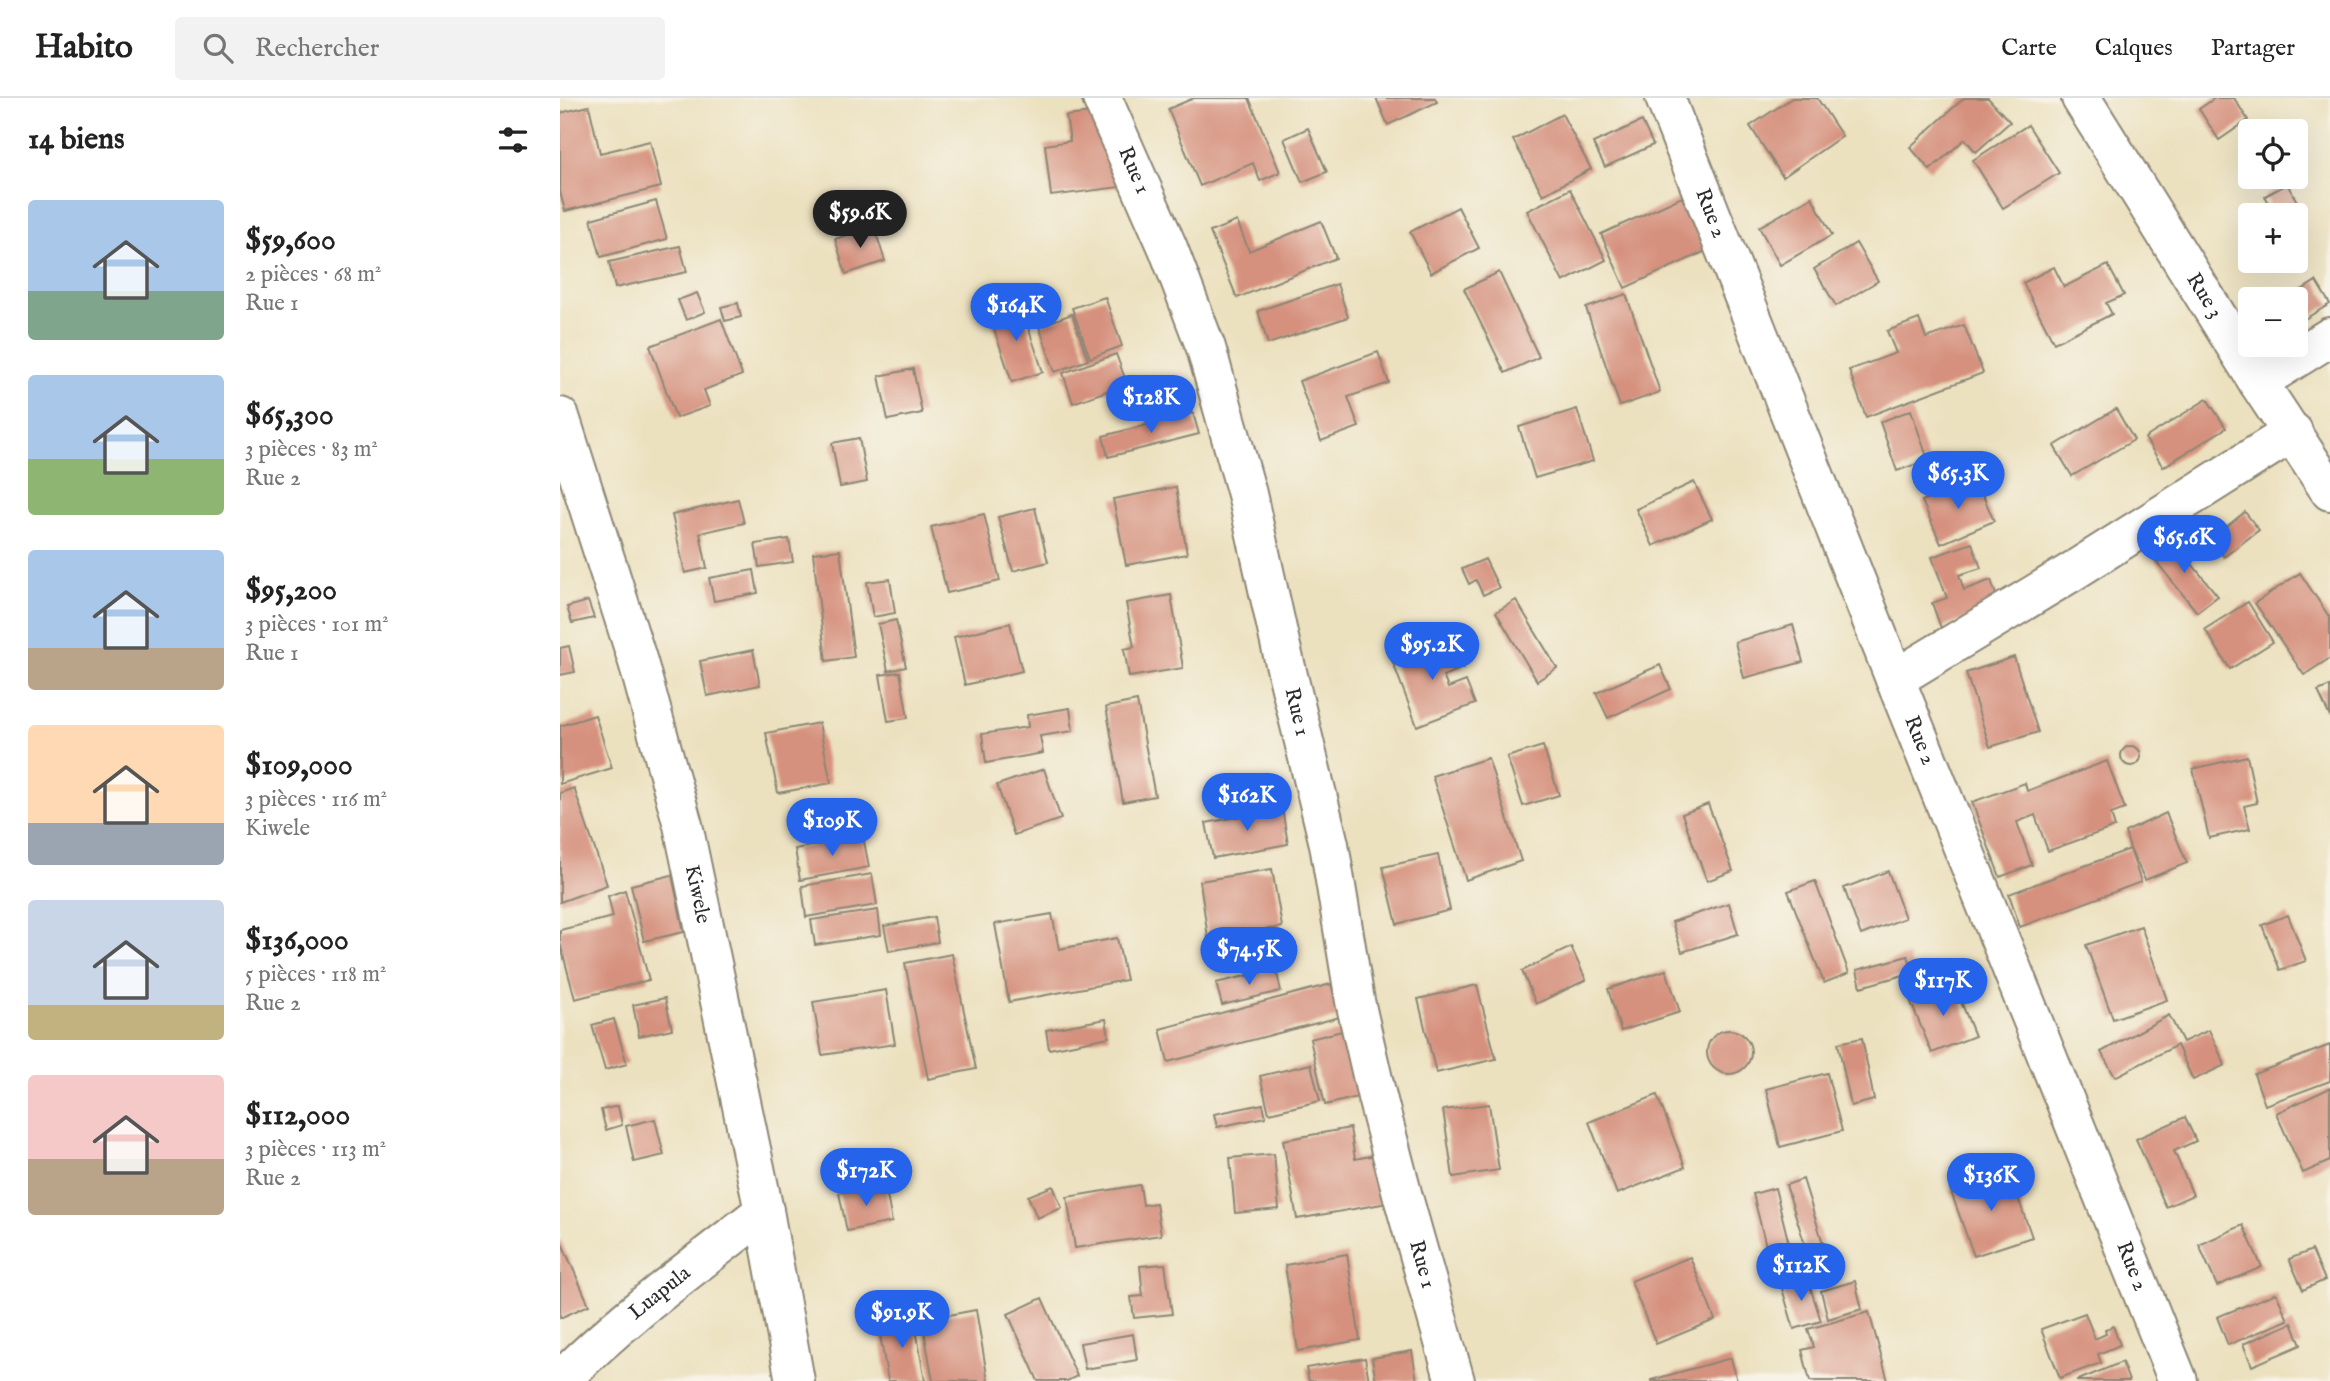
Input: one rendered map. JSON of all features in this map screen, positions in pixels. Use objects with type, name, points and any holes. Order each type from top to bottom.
[{"type":"street","name":"Rue 1","points":[[1102,98],[1168,248],[1206,348],[1247,494],[1329,844],[1355,1001],[1374,1085],[1455,1381]]},
{"type":"street","name":"Rue 2","points":[[1665,98],[1895,679],[2178,1381]]},
{"type":"street","name":"Rue 3","points":[[2081,98],[2258,382],[2330,491]]},
{"type":"street","points":[[2258,382],[2330,337]]},
{"type":"street","name":"Kiwele","points":[[560,417],[638,662],[683,825],[764,1211],[795,1381]]},
{"type":"street","points":[[1895,679],[2070,573],[2293,432]]},
{"type":"street","name":"Luapula","points":[[560,1381],[661,1292],[764,1211]]},
{"type":"building","points":[[1194,98],[1249,98],[1280,172],[1260,181],[1253,163],[1200,186],[1168,109]]},
{"type":"building","points":[[1376,98],[1435,98],[1437,102],[1388,125]]},
{"type":"building","points":[[1792,98],[1817,98],[1842,136],[1783,177],[1750,126]]},
{"type":"building","points":[[1964,98],[1988,98],[2010,122],[1976,152],[1965,139],[1930,170],[1910,147]]},
{"type":"building","points":[[2215,98],[2234,98],[2247,119],[2238,119],[2238,127],[2219,140],[2199,109]]},
{"type":"building","points":[[589,106],[600,153],[650,141],[661,187],[565,211],[560,192],[560,113]]},
{"type":"building","points":[[1102,112],[1112,132],[1120,187],[1051,196],[1045,145],[1070,141],[1066,116]]},
{"type":"building","points":[[1562,114],[1591,169],[1543,195],[1513,140]]},
{"type":"building","points":[[1642,121],[1653,145],[1605,167],[1593,143]]},
{"type":"building","points":[[2028,125],[2059,173],[2003,208],[1973,160]]},
{"type":"building","points":[[1308,128],[1327,172],[1302,182],[1284,139]]},
{"type":"building","points":[[1570,189],[1606,260],[1563,282],[1527,211]]},
{"type":"building","points":[[2278,189],[2290,189],[2298,203],[2269,203],[2265,196]]},
{"type":"building","points":[[1682,197],[1706,251],[1625,288],[1601,234]]},
{"type":"building","points":[[1812,197],[1832,235],[1780,265],[1759,227]]},
{"type":"building","points":[[656,201],[667,239],[601,257],[591,219]]},
{"type":"building","points":[[1458,207],[1479,248],[1431,273],[1410,232]]},
{"type":"building","points":[[1237,221],[1249,251],[1321,221],[1336,258],[1237,298],[1210,232]]},
{"type":"building","points":[[874,227],[885,261],[846,274],[835,239]]},
{"type":"building","points":[[1856,243],[1878,281],[1836,306],[1814,269]]},
{"type":"building","points":[[680,246],[687,272],[615,288],[609,262]]},
{"type":"building","points":[[2108,265],[2124,295],[2106,303],[2112,314],[2054,343],[2023,283],[2054,267],[2064,287]]},
{"type":"building","points":[[1499,272],[1539,357],[1505,373],[1464,289]]},
{"type":"building","points":[[2316,281],[2330,304],[2308,317],[2308,287]]},
{"type":"building","points":[[1337,284],[1348,317],[1268,344],[1258,311]]},
{"type":"building","points":[[697,293],[705,312],[686,320],[678,300]]},
{"type":"building","points":[[1626,294],[1660,392],[1620,406],[1586,308]]},
{"type":"building","points":[[1105,297],[1122,346],[1090,358],[1072,308]]},
{"type":"building","points":[[738,303],[741,317],[725,321],[721,307]]},
{"type":"building","points":[[1020,303],[1043,372],[1012,382],[989,314]]},
{"type":"building","points":[[1072,314],[1088,360],[1055,372],[1039,326]]},
{"type":"building","points":[[721,319],[742,375],[704,390],[710,406],[676,418],[650,346]]},
{"type":"building","points":[[1919,319],[1926,338],[1964,325],[1983,373],[1866,417],[1849,370],[1896,353],[1887,331]]},
{"type":"building","points":[[1378,352],[1389,383],[1348,397],[1359,427],[1321,441],[1299,381]]},
{"type":"building","points":[[1116,354],[1127,384],[1073,403],[1063,373]]},
{"type":"building","points":[[913,369],[922,413],[888,420],[879,376]]},
{"type":"building","points":[[2207,399],[2226,428],[2163,467],[2145,438]]},
{"type":"building","points":[[1577,409],[1593,461],[1535,478],[1519,427]]},
{"type":"building","points":[[2116,409],[2134,440],[2072,476],[2054,446]]},
{"type":"building","points":[[1911,410],[1928,460],[1897,471],[1880,422]]},
{"type":"building","points":[[1193,413],[1199,434],[1108,457],[1103,436]]},
{"type":"building","points":[[859,438],[867,482],[840,487],[832,443]]},
{"type":"building","points":[[1975,477],[1994,521],[1941,544],[1922,501]]},
{"type":"building","points":[[1694,482],[1712,519],[1653,546],[1636,509]]},
{"type":"building","points":[[1176,487],[1187,554],[1126,565],[1113,499]]},
{"type":"building","points":[[738,499],[744,523],[700,533],[707,568],[685,573],[672,515]]},
{"type":"building","points":[[1035,508],[1048,562],[1013,571],[998,517]]},
{"type":"building","points":[[2245,512],[2259,530],[2224,557],[2211,539]]},
{"type":"building","points":[[984,514],[1000,581],[947,593],[931,527]]},
{"type":"building","points":[[2170,537],[2218,596],[2197,612],[2150,554]]},
{"type":"building","points":[[789,539],[793,562],[759,567],[755,544]]},
{"type":"building","points":[[1972,543],[1981,568],[1959,575],[1964,590],[1991,580],[2000,607],[1941,628],[1932,603],[1947,598],[1932,557]]},
{"type":"building","points":[[840,550],[854,657],[826,661],[813,553]]},
{"type":"building","points":[[1485,559],[1499,588],[1483,595],[1476,580],[1469,584],[1462,569]]},
{"type":"building","points":[[754,570],[758,593],[714,601],[709,578]]},
{"type":"building","points":[[2300,573],[2330,618],[2330,658],[2304,675],[2255,603]]},
{"type":"building","points":[[890,579],[895,613],[873,617],[867,582]]},
{"type":"building","points":[[1171,595],[1183,668],[1129,677],[1124,649],[1134,647],[1126,603]]},
{"type":"building","points":[[1516,600],[1557,668],[1537,681],[1496,612]]},
{"type":"building","points":[[588,601],[594,618],[572,623],[567,607]]},
{"type":"building","points":[[2248,602],[2273,642],[2230,669],[2205,629]]},
{"type":"building","points":[[896,620],[906,667],[888,671],[878,624]]},
{"type":"building","points":[[1010,623],[1022,671],[965,685],[954,637]]},
{"type":"building","points":[[1793,625],[1803,662],[1744,678],[1735,642]]},
{"type":"building","points":[[1451,638],[1463,668],[1443,676],[1448,688],[1466,681],[1475,704],[1417,726],[1392,660]]},
{"type":"building","points":[[569,646],[575,672],[560,675],[560,648]]},
{"type":"building","points":[[753,650],[760,685],[707,696],[700,661]]},
{"type":"building","points":[[2014,657],[2038,732],[1990,747],[1966,673]]},
{"type":"building","points":[[1660,665],[1671,689],[1608,718],[1596,693]]},
{"type":"building","points":[[900,672],[908,718],[888,721],[880,675]]},
{"type":"building","points":[[2330,686],[2330,717],[2318,691]]},
{"type":"building","points":[[1137,701],[1155,796],[1123,802],[1106,707]]},
{"type":"building","points":[[1070,708],[1073,731],[1040,736],[1043,753],[986,763],[982,734],[1028,727],[1027,715]]},
{"type":"building","points":[[595,715],[612,768],[560,784],[560,726]]},
{"type":"building","points":[[819,723],[831,783],[778,793],[766,733]]},
{"type":"building","points":[[1543,746],[1559,795],[1523,806],[1507,757]]},
{"type":"building","points":[[2131,746],[2138,749],[2141,756],[2138,763],[2131,766],[2124,763],[2121,756],[2124,749]]},
{"type":"building","points":[[2247,756],[2257,803],[2244,806],[2250,829],[2209,838],[2193,769]]},
{"type":"building","points":[[1488,758],[1521,861],[1466,880],[1432,776]]},
{"type":"building","points":[[2107,761],[2125,809],[2111,814],[2115,827],[2048,851],[2035,815],[2017,822],[2032,865],[2000,877],[1972,802],[2025,783],[2027,791]]},
{"type":"building","points":[[1044,769],[1061,819],[1014,835],[997,785]]},
{"type":"building","points":[[574,788],[607,885],[560,902],[560,793]]},
{"type":"building","points":[[1708,804],[1733,871],[1707,881],[1682,814]]},
{"type":"building","points":[[1282,808],[1288,844],[1213,858],[1206,823]]},
{"type":"building","points":[[2166,813],[2187,863],[2145,880],[2125,832]]},
{"type":"building","points":[[863,836],[869,867],[800,880],[795,849]]},
{"type":"building","points":[[2130,849],[2141,882],[2020,927],[2009,894]]},
{"type":"building","points":[[1438,855],[1450,910],[1397,924],[1383,867]]},
{"type":"building","points":[[1272,869],[1282,927],[1208,938],[1200,881]]},
{"type":"building","points":[[1888,871],[1905,918],[1861,935],[1844,888]]},
{"type":"building","points":[[872,874],[877,905],[806,917],[802,886]]},
{"type":"building","points":[[672,875],[684,932],[644,941],[631,885]]},
{"type":"building","points":[[1815,881],[1849,973],[1824,983],[1788,891]]},
{"type":"building","points":[[625,890],[649,980],[575,999],[560,943],[560,930],[613,917],[608,896]]},
{"type":"building","points":[[1729,903],[1738,934],[1682,952],[1672,922]]},
{"type":"building","points":[[878,910],[881,935],[815,945],[811,920]]},
{"type":"building","points":[[1052,914],[1059,949],[1117,938],[1126,980],[1009,1002],[995,924]]},
{"type":"building","points":[[2288,915],[2306,961],[2280,970],[2262,925]]},
{"type":"building","points":[[934,917],[938,942],[889,951],[884,926]]},
{"type":"building","points":[[2141,926],[2167,1000],[2113,1019],[2086,945]]},
{"type":"building","points":[[1571,947],[1586,980],[1536,1004],[1522,971]]},
{"type":"building","points":[[952,954],[976,1069],[928,1079],[905,963]]},
{"type":"building","points":[[1908,956],[1914,972],[1861,987],[1857,970]]},
{"type":"building","points":[[1276,969],[1281,991],[1222,1005],[1216,983]]},
{"type":"building","points":[[1666,970],[1680,1012],[1621,1031],[1608,989]]},
{"type":"building","points":[[1953,982],[1975,1036],[1932,1053],[1910,1000]]},
{"type":"building","points":[[1331,984],[1340,1017],[1168,1062],[1160,1029]]},
{"type":"building","points":[[1477,985],[1496,1059],[1436,1073],[1418,999]]},
{"type":"building","points":[[886,990],[895,1044],[822,1055],[813,1002]]},
{"type":"building","points":[[665,998],[672,1029],[639,1036],[633,1005]]},
{"type":"building","points":[[2169,1015],[2183,1042],[2209,1030],[2225,1065],[2193,1080],[2177,1045],[2115,1077],[2101,1052]]},
{"type":"building","points":[[614,1019],[627,1064],[605,1070],[592,1025]]},
{"type":"building","points":[[1106,1019],[1109,1037],[1049,1049],[1046,1030]]},
{"type":"building","points":[[1346,1030],[1362,1096],[1325,1105],[1310,1039]]},
{"type":"building","points":[[1729,1030],[1738,1031],[1745,1036],[1750,1043],[1750,1061],[1745,1068],[1738,1073],[1729,1074],[1720,1073],[1713,1068],[1708,1061],[1707,1052],[1708,1043],[1713,1036],[1720,1031]]},
{"type":"building","points":[[1862,1038],[1874,1100],[1851,1106],[1838,1043]]},
{"type":"building","points":[[2330,1045],[2330,1081],[2265,1105],[2254,1074]]},
{"type":"building","points":[[1311,1064],[1320,1101],[1269,1113],[1260,1076]]},
{"type":"building","points":[[1827,1073],[1842,1131],[1780,1147],[1766,1089]]},
{"type":"building","points":[[2330,1088],[2330,1161],[2303,1173],[2276,1113]]},
{"type":"building","points":[[1657,1095],[1685,1167],[1617,1194],[1589,1122]]},
{"type":"building","points":[[1263,1104],[1266,1117],[1217,1127],[1214,1114]]},
{"type":"building","points":[[1489,1104],[1499,1170],[1453,1177],[1443,1110]]},
{"type":"building","points":[[618,1106],[622,1125],[606,1130],[601,1110]]},
{"type":"building","points":[[2185,1117],[2196,1141],[2174,1151],[2193,1195],[2166,1207],[2136,1139]]},
{"type":"building","points":[[655,1119],[664,1155],[634,1162],[626,1126]]},
{"type":"building","points":[[1350,1128],[1355,1159],[1380,1154],[1388,1203],[1297,1219],[1283,1140]]},
{"type":"building","points":[[1274,1154],[1279,1209],[1235,1213],[1230,1158]]},
{"type":"building","points":[[2008,1170],[2032,1237],[1974,1256],[1950,1189]]},
{"type":"building","points":[[1803,1179],[1823,1243],[1806,1248],[1786,1185]]},
{"type":"building","points":[[885,1185],[892,1222],[847,1231],[839,1193]]},
{"type":"building","points":[[1140,1185],[1143,1205],[1156,1203],[1161,1235],[1075,1248],[1067,1197]]},
{"type":"building","points":[[1053,1186],[1062,1208],[1037,1218],[1028,1196]]},
{"type":"building","points":[[1775,1188],[1789,1244],[1767,1250],[1753,1194]]},
{"type":"building","points":[[2243,1225],[2262,1267],[2217,1286],[2199,1245]]},
{"type":"building","points":[[560,1239],[589,1305],[560,1318]]},
{"type":"building","points":[[2312,1250],[2325,1280],[2303,1290],[2289,1259]]},
{"type":"building","points":[[1347,1254],[1360,1340],[1298,1351],[1285,1265]]},
{"type":"building","points":[[1690,1257],[1715,1320],[1656,1344],[1631,1281]]},
{"type":"building","points":[[1165,1264],[1172,1314],[1134,1318],[1131,1297],[1143,1296],[1140,1266]]},
{"type":"building","points":[[1807,1277],[1821,1321],[1794,1329],[1781,1285]]},
{"type":"building","points":[[1855,1281],[1862,1309],[1828,1319],[1821,1291]]},
{"type":"building","points":[[2276,1293],[2288,1320],[2228,1345],[2217,1317]]},
{"type":"building","points":[[1042,1298],[1077,1376],[1067,1381],[1038,1381],[1008,1314]]},
{"type":"building","points":[[976,1310],[988,1381],[933,1381],[922,1320]]},
{"type":"building","points":[[1869,1312],[1888,1381],[1810,1381],[1802,1350],[1814,1347],[1808,1329]]},
{"type":"building","points":[[2085,1313],[2095,1339],[2106,1334],[2105,1330],[2113,1326],[2120,1345],[2098,1354],[2101,1363],[2060,1378],[2041,1329]]},
{"type":"building","points":[[914,1317],[925,1381],[888,1381],[878,1323]]},
{"type":"building","points":[[2292,1323],[2301,1345],[2252,1366],[2243,1344]]},
{"type":"building","points":[[1133,1334],[1137,1360],[1085,1369],[1080,1343]]},
{"type":"building","points":[[1412,1351],[1417,1381],[1376,1381],[1372,1358]]},
{"type":"building","points":[[1365,1358],[1369,1381],[1309,1381],[1306,1368]]},
{"type":"building","points":[[1731,1358],[1737,1381],[1651,1381],[1651,1380]]},
{"type":"building","points":[[2122,1362],[2129,1381],[2076,1381]]}]
